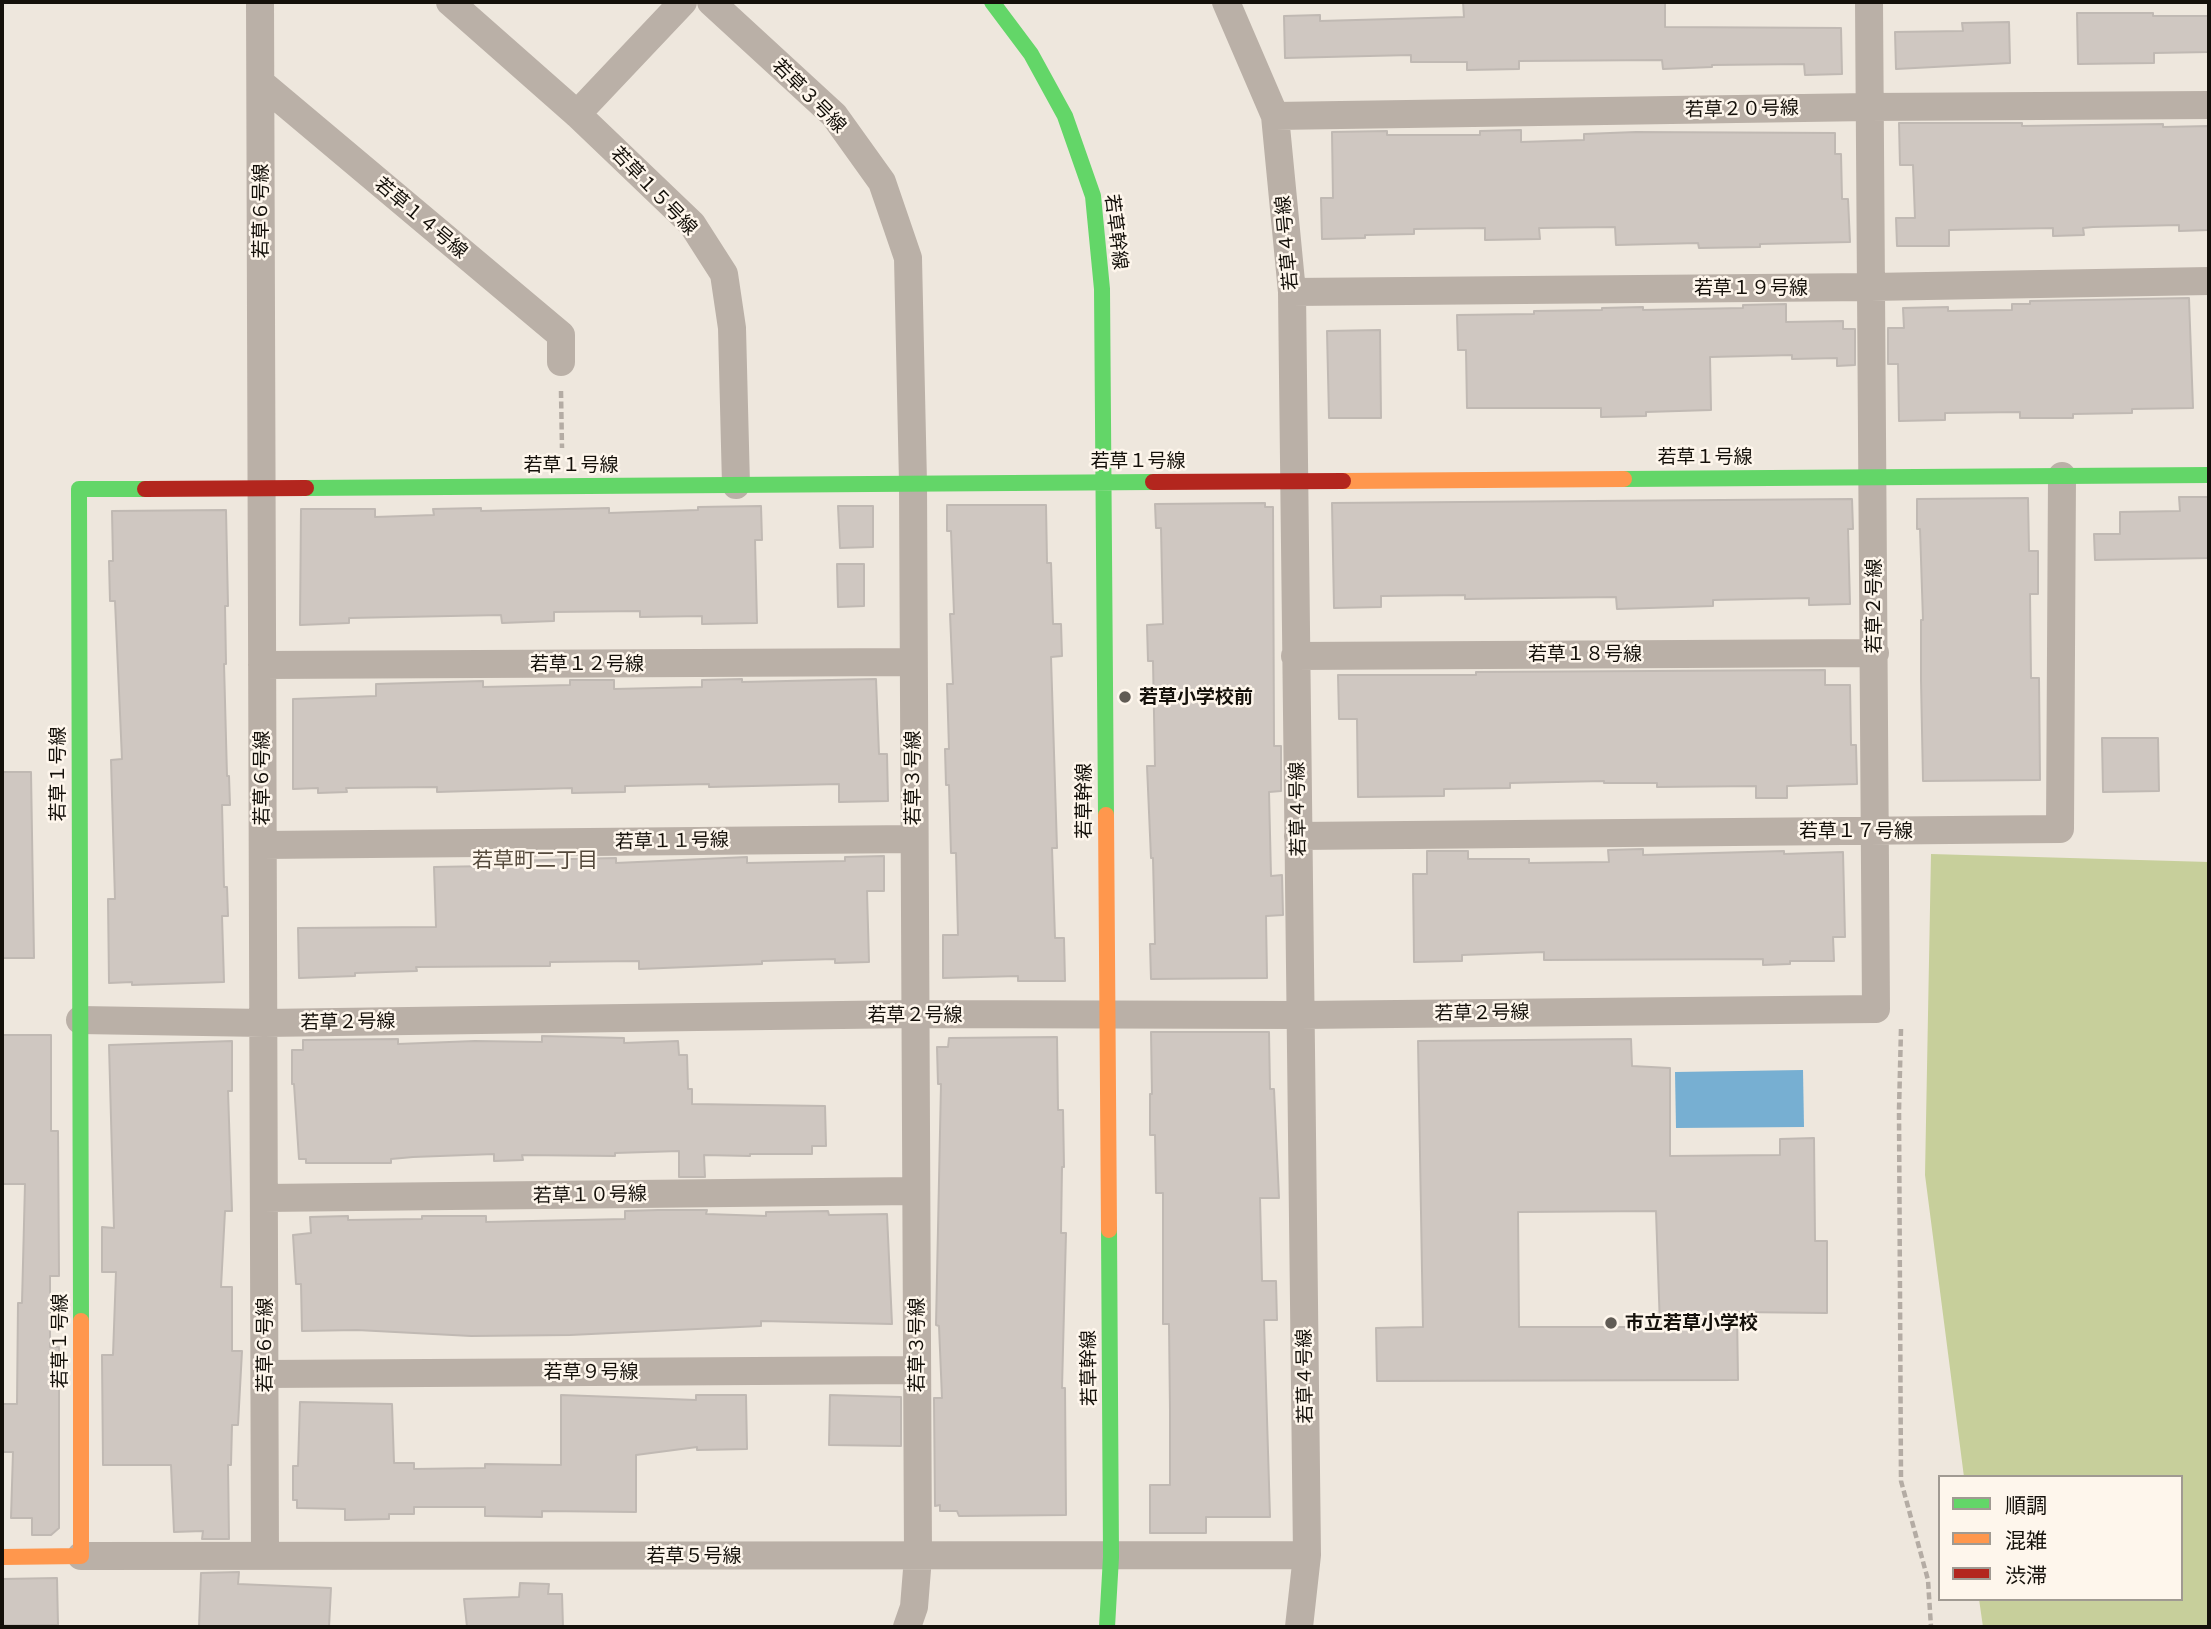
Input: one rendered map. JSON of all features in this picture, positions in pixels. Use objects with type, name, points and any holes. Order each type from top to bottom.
[{"type":"street","name":"若草６号線","points":[[260,2],[265,1555]]},
{"type":"street","name":"若草１５号線","points":[[450,2],[576,114],[692,224],[724,274],[732,328],[736,485]]},
{"type":"street","points":[[576,114],[683,2]]},
{"type":"street","name":"若草３号線","points":[[711,2],[834,115],[882,181],[908,258],[913,483],[918,1557],[914,1607],[907,1627]]},
{"type":"street","name":"若草幹線","points":[[992,2],[1031,54],[1065,116],[1093,196],[1102,289],[1111,1557],[1107,1627]]},
{"type":"street","name":"若草４号線","points":[[1226,2],[1275,116],[1292,292],[1307,1555],[1299,1627]]},
{"type":"street","name":"若草２号線","points":[[80,1020],[264,1023],[914,1014],[1301,1015],[1877,1009],[1869,2]]},
{"type":"street","name":"若草１４号線","points":[[261,83],[561,335],[561,362]]},
{"type":"street","name":"若草２０号線","points":[[1275,116],[2209,105]]},
{"type":"street","name":"若草１９号線","points":[[1292,292],[2209,281]]},
{"type":"street","name":"若草１号線","points":[[81,1556],[79,489],[2209,475]]},
{"type":"street","name":"若草１７号線","points":[[1298,836],[2060,829],[2062,476]]},
{"type":"street","name":"若草１８号線","points":[[1295,656],[1875,653]]},
{"type":"street","name":"若草１２号線","points":[[262,666],[913,662]]},
{"type":"street","name":"若草１１号線","points":[[263,845],[914,839]]},
{"type":"street","name":"若草１０号線","points":[[264,1199],[915,1191]]},
{"type":"street","name":"若草９号線","points":[[265,1374],[917,1370]]},
{"type":"street","name":"若草５号線","points":[[81,1556],[1307,1555]]},
{"type":"street","points":[[2,1557],[81,1556]]},
{"type":"path","points":[[561,362],[562,458]]},
{"type":"path","points":[[1901,1028],[1899,1110],[1902,1481],[1928,1580],[1931,1627]]},
{"type":"green space","points":[[1931,854],[2209,862],[2209,1627],[1983,1627],[1979,1601],[2183,1601],[2183,1475],[1964,1475],[1925,1175]]},
{"type":"water","points":[[1803,1070],[1804,1127],[1676,1128],[1675,1072]]},
{"type":"building","points":[[1463,2],[1665,2],[1665,27],[1841,28],[1842,74],[1805,75],[1804,64],[1712,65],[1663,69],[1662,60],[1519,61],[1519,69],[1467,70],[1467,62],[1411,62],[1411,55],[1285,58],[1284,16],[1320,15],[1320,21],[1464,17]]},
{"type":"building","points":[[2077,13],[2209,16],[2209,52],[2154,53],[2154,63],[2078,64]]},
{"type":"building","points":[[2009,22],[2010,63],[1896,69],[1895,32],[1963,31],[1962,23]]},
{"type":"building","points":[[1899,123],[2209,126],[2209,230],[2179,231],[2179,225],[2093,227],[2083,228],[2084,235],[2053,236],[2053,228],[1949,230],[1949,246],[1897,246],[1896,218],[1915,218],[1913,165],[1900,165]]},
{"type":"building","points":[[1521,130],[1521,142],[1584,140],[1584,134],[1636,132],[1835,133],[1835,154],[1841,154],[1842,199],[1848,199],[1850,242],[1699,248],[1698,243],[1616,245],[1615,227],[1539,228],[1540,239],[1485,240],[1485,228],[1414,229],[1414,234],[1322,239],[1321,198],[1333,198],[1332,132],[1387,131],[1387,135],[1480,135],[1480,131]]},
{"type":"building","points":[[2189,298],[2193,408],[2132,409],[2132,413],[2073,414],[2073,418],[2020,418],[2020,412],[1945,413],[1945,420],[1899,421],[1898,364],[1888,364],[1888,328],[1904,328],[1903,308],[1948,307],[1948,311],[2012,310],[2012,304],[2030,304],[2030,301]]},
{"type":"building","points":[[1786,304],[1786,322],[1843,321],[1843,329],[1855,329],[1855,365],[1837,366],[1837,358],[1792,359],[1792,355],[1710,357],[1711,410],[1646,412],[1646,416],[1601,417],[1601,408],[1467,408],[1466,350],[1458,350],[1457,315],[1534,314],[1534,311],[1602,308],[1743,308],[1743,305]]},
{"type":"building","points":[[1380,330],[1381,418],[1329,418],[1327,331]]},
{"type":"building","points":[[2179,497],[2209,497],[2209,558],[2095,560],[2094,534],[2120,534],[2120,512],[2180,511]]},
{"type":"building","points":[[2028,498],[2029,551],[2038,551],[2038,594],[2030,594],[2031,678],[2039,678],[2040,780],[1923,781],[1923,620],[1917,499]]},
{"type":"building","points":[[1852,499],[1853,529],[1848,529],[1850,604],[1809,605],[1809,598],[1713,600],[1713,606],[1617,609],[1616,597],[1465,599],[1465,595],[1381,596],[1381,607],[1334,608],[1332,503]]},
{"type":"building","points":[[1265,503],[1265,507],[1273,507],[1274,746],[1281,746],[1281,791],[1269,792],[1271,876],[1282,875],[1283,915],[1266,916],[1267,978],[1151,979],[1150,944],[1155,944],[1147,766],[1155,766],[1153,661],[1148,661],[1147,625],[1163,624],[1161,528],[1156,528],[1155,504]]},
{"type":"building","points":[[947,505],[1046,505],[1047,563],[1051,563],[1053,624],[1061,624],[1062,656],[1051,657],[1057,848],[1052,848],[1055,938],[1064,938],[1065,981],[1018,981],[1018,976],[943,978],[943,935],[958,935],[956,853],[951,853],[945,749],[949,749],[947,684],[953,684],[950,614],[954,614],[951,531],[947,531]]},
{"type":"building","points":[[761,506],[762,540],[755,540],[757,623],[702,624],[702,616],[640,617],[640,611],[554,612],[554,621],[502,623],[501,615],[349,618],[349,623],[300,625],[301,509],[375,509],[375,517],[434,515],[433,509],[481,508],[481,511],[609,508],[609,513]]},
{"type":"building","points":[[838,506],[873,506],[873,547],[840,548]]},
{"type":"building","points":[[226,510],[228,606],[225,606],[224,664],[230,805],[222,805],[224,887],[227,887],[228,916],[222,916],[224,982],[132,985],[132,982],[109,983],[108,899],[115,899],[111,760],[122,759],[115,601],[110,601],[109,561],[113,561],[112,511]]},
{"type":"building","points":[[837,564],[864,564],[864,606],[838,607]]},
{"type":"building","points":[[1825,670],[1825,685],[1850,685],[1851,745],[1856,745],[1857,784],[1787,786],[1787,798],[1756,798],[1756,786],[1657,787],[1657,783],[1604,781],[1510,783],[1510,788],[1444,789],[1444,796],[1358,797],[1357,719],[1339,719],[1338,675]]},
{"type":"building","points":[[742,679],[742,682],[876,679],[879,754],[887,754],[888,801],[839,802],[839,784],[625,786],[625,792],[572,793],[572,788],[437,792],[437,787],[346,788],[347,792],[318,793],[318,788],[293,789],[293,699],[376,696],[376,684],[483,681],[483,687],[570,685],[570,680],[614,680],[614,689],[702,687],[702,680]]},
{"type":"building","points":[[2102,738],[2158,738],[2159,791],[2103,792]]},
{"type":"building","points":[[2,772],[31,772],[34,958],[2,958]]},
{"type":"building","points":[[1643,849],[1643,855],[1843,852],[1845,937],[1833,937],[1834,961],[1790,961],[1790,964],[1763,965],[1763,959],[1544,960],[1544,952],[1462,955],[1462,961],[1414,962],[1413,874],[1427,874],[1427,851],[1468,851],[1468,859],[1529,859],[1529,863],[1609,862],[1608,850]]},
{"type":"building","points":[[884,856],[884,891],[867,891],[869,962],[835,963],[835,959],[762,961],[762,964],[639,969],[639,961],[550,962],[550,966],[416,967],[417,971],[299,978],[298,928],[436,927],[434,867],[490,866],[490,862],[572,859],[616,858],[616,863],[747,857],[747,863],[845,861],[845,857]]},
{"type":"building","points":[[1151,1032],[1269,1032],[1270,1089],[1274,1089],[1279,1198],[1260,1198],[1262,1281],[1276,1281],[1277,1320],[1264,1320],[1270,1517],[1206,1517],[1206,1533],[1150,1533],[1150,1485],[1170,1485],[1169,1324],[1163,1324],[1163,1193],[1156,1193],[1155,1135],[1150,1135]]},
{"type":"building","points":[[2,1035],[51,1035],[51,1131],[58,1131],[59,1276],[50,1276],[50,1347],[59,1347],[59,1528],[51,1535],[32,1535],[32,1518],[11,1518],[13,1452],[2,1452],[2,1404],[17,1404],[18,1303],[22,1303],[25,1184],[2,1184]]},
{"type":"building","points":[[542,1036],[624,1038],[624,1043],[678,1041],[679,1055],[687,1055],[688,1089],[692,1089],[692,1104],[825,1106],[826,1146],[812,1146],[812,1154],[704,1155],[705,1177],[679,1177],[679,1151],[615,1153],[615,1156],[522,1155],[523,1160],[494,1161],[494,1154],[413,1157],[391,1159],[391,1163],[306,1163],[306,1159],[299,1159],[292,1084],[292,1050],[303,1050],[303,1040],[398,1039],[398,1044],[542,1042]]},
{"type":"building","points":[[1057,1037],[1058,1110],[1063,1110],[1061,1233],[1066,1233],[1062,1388],[1065,1388],[1066,1515],[959,1516],[957,1511],[940,1511],[940,1505],[935,1506],[934,1398],[942,1398],[939,1326],[936,1325],[941,1084],[938,1084],[937,1047],[948,1047],[949,1038]]},
{"type":"building","points":[[1631,1039],[1632,1066],[1670,1068],[1670,1156],[1780,1155],[1780,1139],[1814,1138],[1815,1241],[1827,1241],[1827,1313],[1737,1312],[1738,1380],[1377,1381],[1376,1328],[1423,1327],[1418,1041]],"holes":[[[1656,1211],[1660,1327],[1519,1327],[1518,1212]]]},
{"type":"building","points":[[232,1041],[232,1091],[228,1091],[232,1211],[225,1211],[221,1287],[232,1287],[232,1351],[242,1351],[238,1425],[232,1425],[231,1465],[228,1465],[229,1539],[202,1539],[203,1531],[174,1532],[171,1465],[103,1465],[102,1355],[113,1355],[116,1272],[102,1272],[102,1227],[114,1228],[109,1045]]},
{"type":"building","points":[[707,1210],[706,1214],[766,1216],[766,1212],[887,1214],[892,1324],[761,1321],[761,1326],[570,1335],[471,1336],[357,1330],[302,1331],[301,1284],[296,1284],[293,1235],[311,1233],[310,1217],[348,1216],[348,1220],[486,1216],[486,1222],[625,1219],[625,1211]]},
{"type":"building","points":[[561,1395],[696,1400],[696,1395],[746,1395],[747,1449],[697,1450],[697,1447],[636,1455],[636,1512],[542,1511],[542,1517],[485,1516],[485,1507],[414,1507],[414,1514],[389,1514],[389,1519],[345,1520],[345,1509],[297,1508],[297,1500],[293,1500],[293,1466],[298,1466],[300,1402],[392,1404],[394,1463],[414,1463],[414,1469],[485,1468],[485,1464],[561,1465]]},
{"type":"building","points":[[830,1395],[901,1397],[901,1446],[829,1445]]},
{"type":"building","points":[[239,1572],[238,1584],[331,1588],[329,1627],[199,1627],[201,1573]]},
{"type":"building","points":[[57,1578],[58,1625],[2,1625],[2,1579]]},
{"type":"building","points":[[520,1583],[549,1584],[548,1594],[562,1594],[563,1627],[467,1627],[464,1599],[519,1597]]},
{"type":"traffic: fast","points":[[992,2],[1031,54],[1065,116],[1093,196],[1102,289],[1106,815]]},
{"type":"traffic: fast","points":[[1624,479],[2209,475]]},
{"type":"traffic: fast","points":[[306,488],[1153,482]]},
{"type":"traffic: fast","points":[[81,1321],[79,489],[145,489]]},
{"type":"traffic: fast","points":[[1107,1627],[1111,1557],[1109,1230]]},
{"type":"traffic: slow","points":[[1343,481],[1624,479]]},
{"type":"traffic: slow","points":[[1106,815],[1109,1230]]},
{"type":"traffic: slow","points":[[2,1557],[81,1556],[81,1321]]},
{"type":"traffic: jam","points":[[1153,482],[1343,481]]},
{"type":"traffic: jam","points":[[145,489],[306,488]]},
{"type":"place","name":"若草小学校前","points":[[1125,697]]},
{"type":"place","name":"市立若草小学校","points":[[1611,1323]]},
{"type":"district","name":"若草町二丁目","points":[[535,860]]}]
